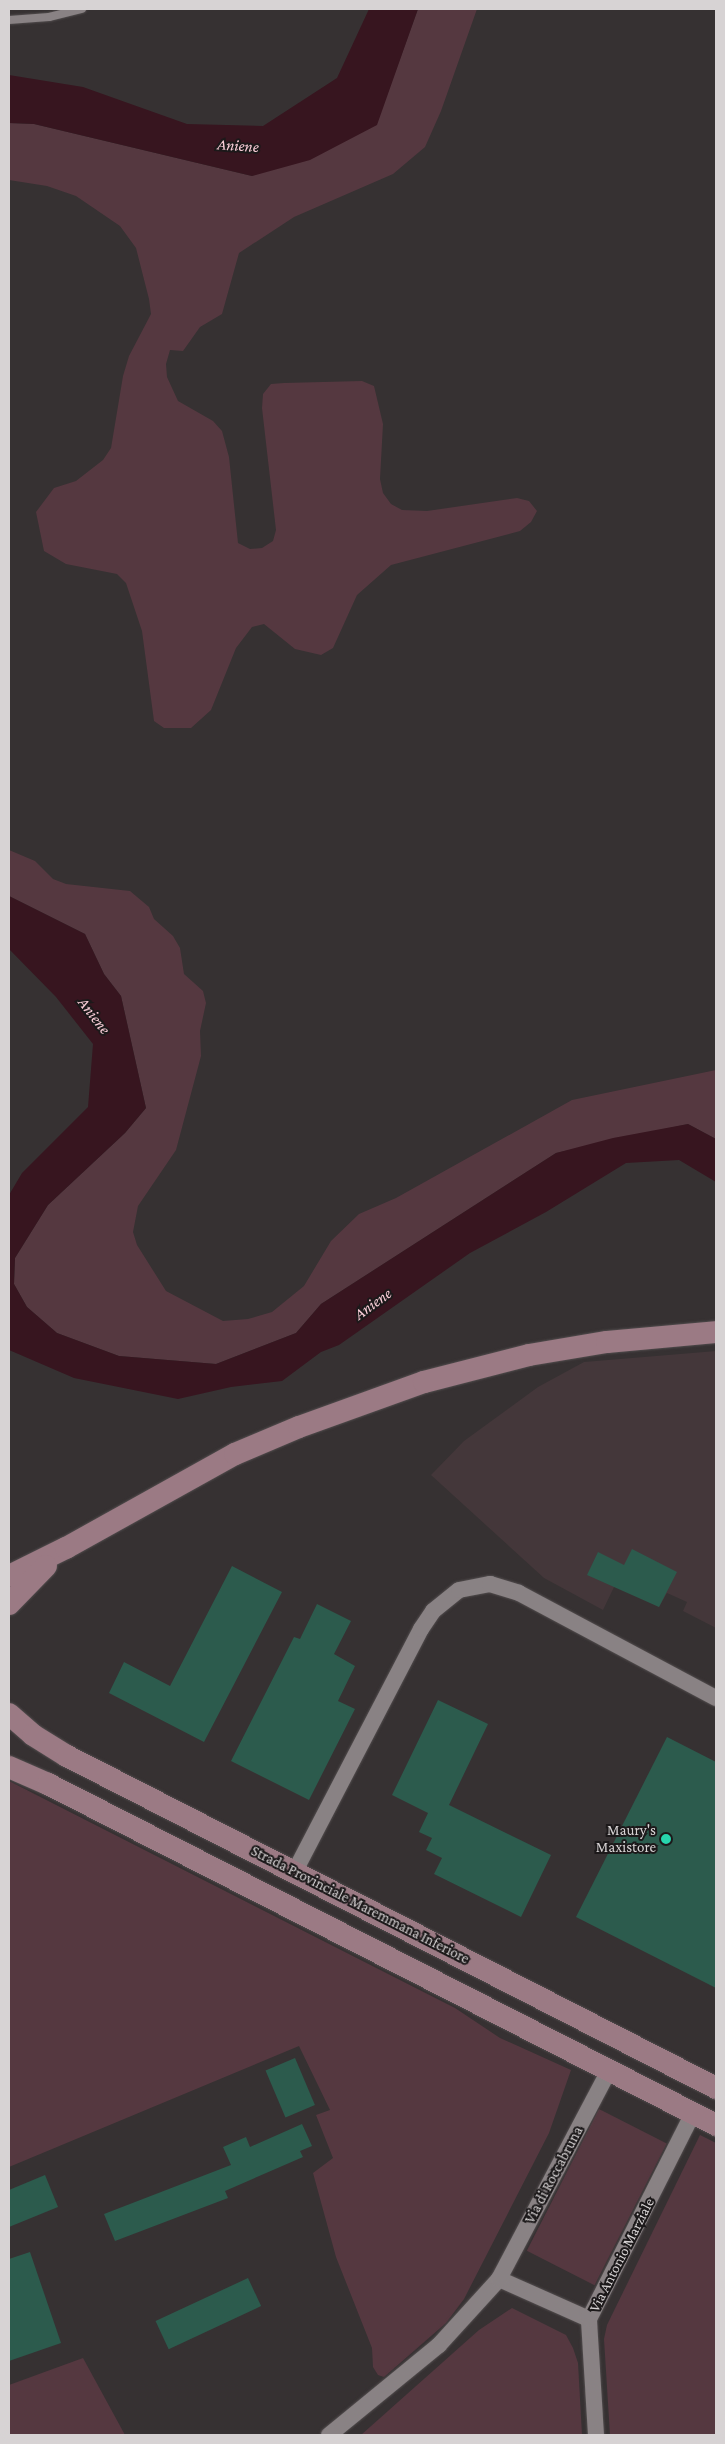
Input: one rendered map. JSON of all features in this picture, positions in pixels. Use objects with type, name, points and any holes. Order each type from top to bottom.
[{"type":"main road","points":[[9,1576],[66,1548],[235,1454],[424,1382],[528,1355],[607,1342],[716,1332]]},
{"type":"main road","points":[[9,1604],[26,1584],[66,1548]]},
{"type":"main road","name":"Strada Provinciale Maremmana Inferiore","points":[[9,1714],[33,1736],[67,1756],[716,2088]]},
{"type":"main road","points":[[9,1767],[48,1784],[716,2125]]},
{"type":"street","points":[[295,1871],[421,1629],[433,1611],[458,1590],[490,1584],[519,1593],[716,1698]]},
{"type":"street","name":"Via di Roccabruna","points":[[329,2435],[439,2345],[499,2279],[609,2070]]},
{"type":"street","name":"Via Antonio Marziale","points":[[596,2435],[589,2320],[693,2113]]},
{"type":"street","points":[[499,2279],[589,2320]]},
{"type":"lane","points":[[9,20],[49,17],[82,9]]},
{"type":"shaded area","points":[[418,9],[477,9],[441,111],[425,147],[393,174],[294,217],[239,253],[222,314],[200,327],[183,351],[170,350],[166,364],[167,377],[178,401],[213,421],[222,431],[229,457],[238,543],[250,549],[262,548],[273,541],[276,530],[262,408],[263,394],[271,384],[362,381],[374,386],[383,424],[380,479],[383,493],[391,504],[402,510],[427,511],[517,498],[529,501],[537,511],[531,522],[520,531],[391,565],[357,595],[333,648],[321,655],[295,649],[264,624],[252,627],[236,648],[211,710],[191,728],[164,728],[154,721],[142,631],[126,583],[117,574],[66,564],[44,551],[36,512],[54,488],[76,481],[103,460],[111,448],[123,376],[129,356],[151,314],[136,248],[120,226],[76,196],[47,186],[9,180],[9,123],[34,124],[252,176],[376,125]]},
{"type":"shaded area","points":[[9,850],[35,861],[53,879],[66,884],[130,891],[149,907],[154,919],[173,936],[180,948],[184,974],[203,991],[206,1003],[200,1031],[201,1056],[176,1150],[138,1206],[133,1232],[137,1245],[166,1291],[223,1321],[248,1319],[272,1312],[304,1286],[331,1241],[359,1214],[396,1198],[572,1100],[716,1070],[716,1139],[688,1124],[556,1153],[321,1304],[296,1333],[216,1364],[119,1356],[57,1333],[27,1307],[14,1284],[15,1258],[48,1205],[125,1133],[146,1108],[121,996],[104,974],[85,934],[9,896]]},
{"type":"shaded area","points":[[716,1351],[716,1628],[683,1611],[687,1602],[667,1593],[659,1607],[615,1585],[603,1610],[544,1578],[431,1475],[464,1441],[538,1387],[584,1362]]},
{"type":"shaded area","points":[[9,1781],[455,2008],[500,2038],[571,2070],[549,2133],[464,2299],[446,2323],[384,2377],[378,2375],[373,2367],[372,2348],[336,2257],[313,2173],[333,2158],[316,2115],[330,2110],[299,2046],[9,2167]]},
{"type":"shaded area","points":[[599,2109],[667,2144],[595,2285],[527,2251]]},
{"type":"shaded area","points":[[700,2135],[716,2143],[716,2435],[610,2435],[604,2339],[607,2325]]},
{"type":"shaded area","points":[[512,2308],[566,2335],[578,2363],[582,2435],[361,2435],[479,2330]]},
{"type":"shaded area","points":[[83,2358],[125,2435],[9,2435],[9,2385]]},
{"type":"water","name":"Aniene","points":[[369,9],[418,9],[377,125],[310,160],[252,176],[34,124],[9,123],[9,75],[83,87],[187,124],[263,126],[337,78]]},
{"type":"water","name":"Aniene","points":[[9,896],[85,934],[104,974],[121,996],[146,1108],[125,1133],[48,1205],[15,1258],[14,1284],[27,1307],[57,1333],[119,1356],[216,1364],[296,1333],[321,1304],[556,1153],[613,1138],[688,1124],[716,1139],[716,1182],[679,1160],[626,1163],[546,1212],[470,1253],[339,1345],[321,1352],[282,1381],[231,1387],[178,1399],[74,1378],[9,1350],[9,1195],[22,1173],[88,1107],[93,1044],[56,997],[9,949]]},
{"type":"building","points":[[632,1549],[677,1572],[659,1607],[587,1575],[598,1552],[624,1565]]},
{"type":"building","points":[[232,1566],[282,1592],[204,1742],[109,1693],[124,1662],[170,1686]]},
{"type":"building","points":[[317,1604],[351,1621],[334,1654],[355,1666],[338,1701],[355,1709],[309,1800],[231,1761],[294,1637],[300,1639]]},
{"type":"building","points":[[438,1700],[488,1724],[449,1805],[551,1855],[521,1917],[434,1874],[442,1858],[426,1850],[432,1838],[419,1832],[428,1813],[392,1795]]},
{"type":"building","name":"Maury's Maxistore","points":[[667,1737],[716,1762],[716,1988],[576,1917]]},
{"type":"building","points":[[295,2058],[315,2105],[285,2117],[266,2071]]},
{"type":"building","points":[[302,2124],[312,2146],[300,2151],[303,2157],[225,2191],[228,2198],[115,2241],[104,2214],[231,2165],[223,2147],[246,2137],[250,2147]]},
{"type":"building","points":[[45,2175],[58,2207],[9,2227],[9,2190]]},
{"type":"building","points":[[30,2252],[61,2343],[9,2361],[9,2259]]},
{"type":"building","points":[[248,2278],[261,2306],[169,2349],[156,2321]]},
{"type":"place","name":"Maury's Maxistore","points":[[666,1839]]}]
